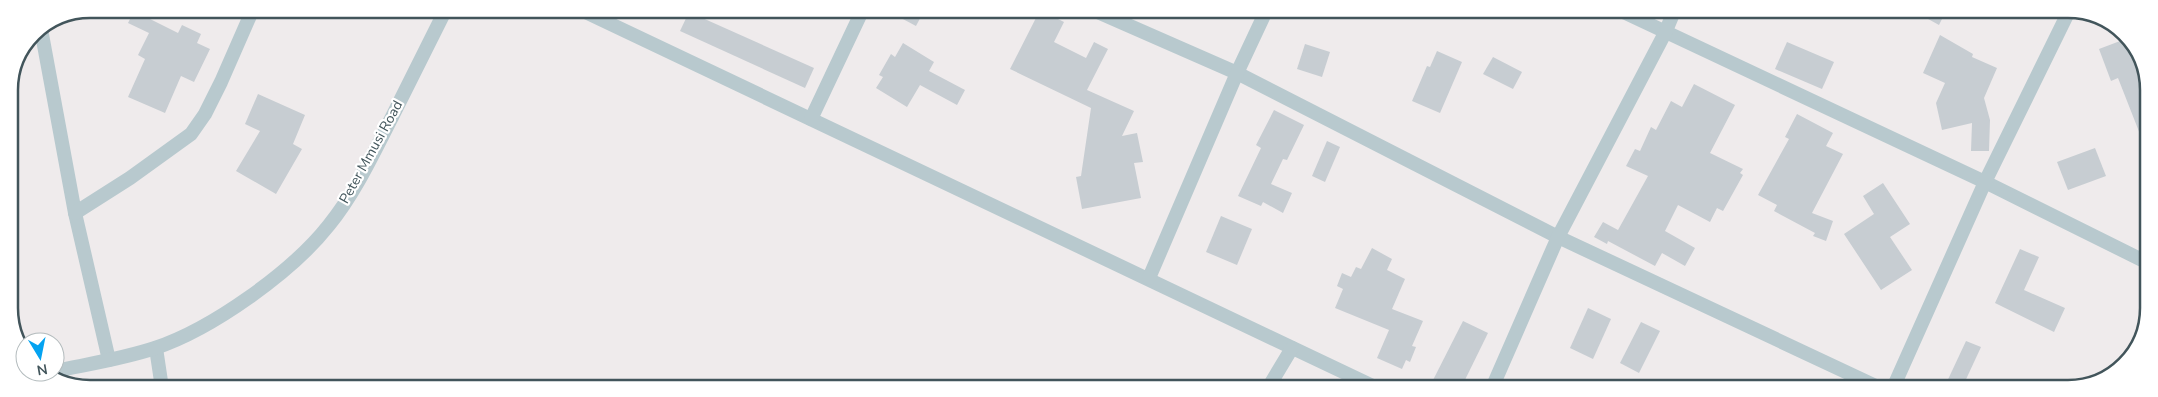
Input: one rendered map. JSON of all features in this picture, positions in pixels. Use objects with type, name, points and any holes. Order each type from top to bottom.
[{"type":"street","points":[[75,213],[130,178],[191,134],[205,114],[250,18]]},
{"type":"street","name":"Peter Mmusi Road","points":[[65,369],[156,348],[201,326],[266,285],[298,258],[329,225],[371,159],[442,18]]},
{"type":"street","points":[[598,18],[1149,278],[1360,380]]},
{"type":"street","points":[[811,119],[859,18]]},
{"type":"street","points":[[1112,18],[1237,73],[1558,237],[1863,380]]},
{"type":"street","points":[[1149,278],[1237,73],[1263,18]]},
{"type":"street","points":[[1635,18],[1985,182],[2140,259]]},
{"type":"street","points":[[1495,380],[1558,237],[1671,18]]},
{"type":"street","points":[[1897,380],[1985,182],[2066,18]]},
{"type":"street","points":[[42,36],[75,213],[109,360]]},
{"type":"street","points":[[156,348],[161,380]]},
{"type":"street","points":[[1273,380],[1292,348]]},
{"type":"building","points":[[130,18],[148,18],[178,33],[182,25],[201,34],[197,43],[210,49],[194,82],[181,76],[165,113],[128,97],[145,59],[138,55],[149,33],[128,23]]},
{"type":"building","points":[[686,18],[702,18],[814,68],[805,88],[680,31]]},
{"type":"building","points":[[901,18],[920,18],[916,26]]},
{"type":"building","points":[[1036,18],[1056,18],[1064,22],[1054,42],[1086,58],[1094,42],[1108,49],[1087,90],[1134,111],[1122,136],[1137,133],[1143,162],[1134,163],[1141,198],[1082,209],[1076,177],[1081,176],[1091,108],[1010,69]]},
{"type":"building","points":[[1926,18],[1942,18],[1939,25]]},
{"type":"building","points":[[1940,35],[1973,54],[1972,57],[1997,68],[1984,98],[1990,120],[1989,151],[1971,151],[1972,123],[1942,130],[1936,103],[1945,83],[1923,73]]},
{"type":"building","points":[[2121,41],[2135,62],[2140,90],[2140,134],[2118,78],[2111,81],[2099,49]]},
{"type":"building","points":[[1787,42],[1834,62],[1822,89],[1775,69]]},
{"type":"building","points":[[903,43],[934,62],[929,71],[965,90],[957,105],[920,85],[907,107],[876,88],[883,77],[879,75],[891,54],[895,57]]},
{"type":"building","points":[[1305,44],[1330,52],[1322,77],[1297,69]]},
{"type":"building","points":[[1437,51],[1462,62],[1440,113],[1412,101],[1427,66],[1430,67]]},
{"type":"building","points":[[1493,57],[1522,72],[1513,89],[1483,74]]},
{"type":"building","points":[[1694,84],[1735,105],[1710,153],[1743,169],[1740,173],[1743,175],[1723,211],[1717,208],[1710,222],[1678,205],[1665,231],[1695,248],[1685,266],[1662,253],[1655,266],[1608,241],[1607,244],[1594,237],[1603,222],[1618,230],[1648,176],[1626,166],[1635,149],[1640,151],[1651,127],[1656,130],[1671,101],[1682,107]]},
{"type":"building","points":[[258,94],[305,115],[293,144],[302,149],[276,194],[236,171],[260,131],[245,124]]},
{"type":"building","points":[[1274,110],[1304,125],[1287,160],[1283,159],[1271,184],[1292,193],[1283,213],[1263,202],[1261,206],[1238,196],[1261,148],[1256,145]]},
{"type":"building","points":[[1797,114],[1833,133],[1826,146],[1843,154],[1812,213],[1833,221],[1826,241],[1813,236],[1815,233],[1774,211],[1777,205],[1758,195],[1789,139],[1785,137]]},
{"type":"building","points":[[1327,141],[1340,147],[1325,182],[1312,176]]},
{"type":"building","points":[[2095,148],[2106,176],[2068,190],[2057,162]]},
{"type":"building","points":[[1883,183],[1910,224],[1890,237],[1912,270],[1881,290],[1844,234],[1874,214],[1863,196]]},
{"type":"building","points":[[1221,216],[1252,229],[1237,265],[1206,252]]},
{"type":"building","points":[[1372,248],[1392,259],[1387,270],[1405,279],[1392,309],[1423,321],[1412,346],[1416,347],[1410,362],[1406,360],[1402,369],[1377,358],[1389,330],[1335,308],[1343,289],[1337,286],[1342,273],[1351,277],[1356,267],[1361,269]]},
{"type":"building","points":[[2020,249],[2039,257],[2024,290],[2065,308],[2054,332],[1995,303]]},
{"type":"building","points":[[1588,308],[1611,319],[1593,359],[1570,348]]},
{"type":"building","points":[[1463,321],[1488,333],[1465,380],[1433,380]]},
{"type":"building","points":[[1641,322],[1660,331],[1639,373],[1620,363]]},
{"type":"building","points":[[1966,341],[1981,347],[1966,380],[1948,380]]}]
